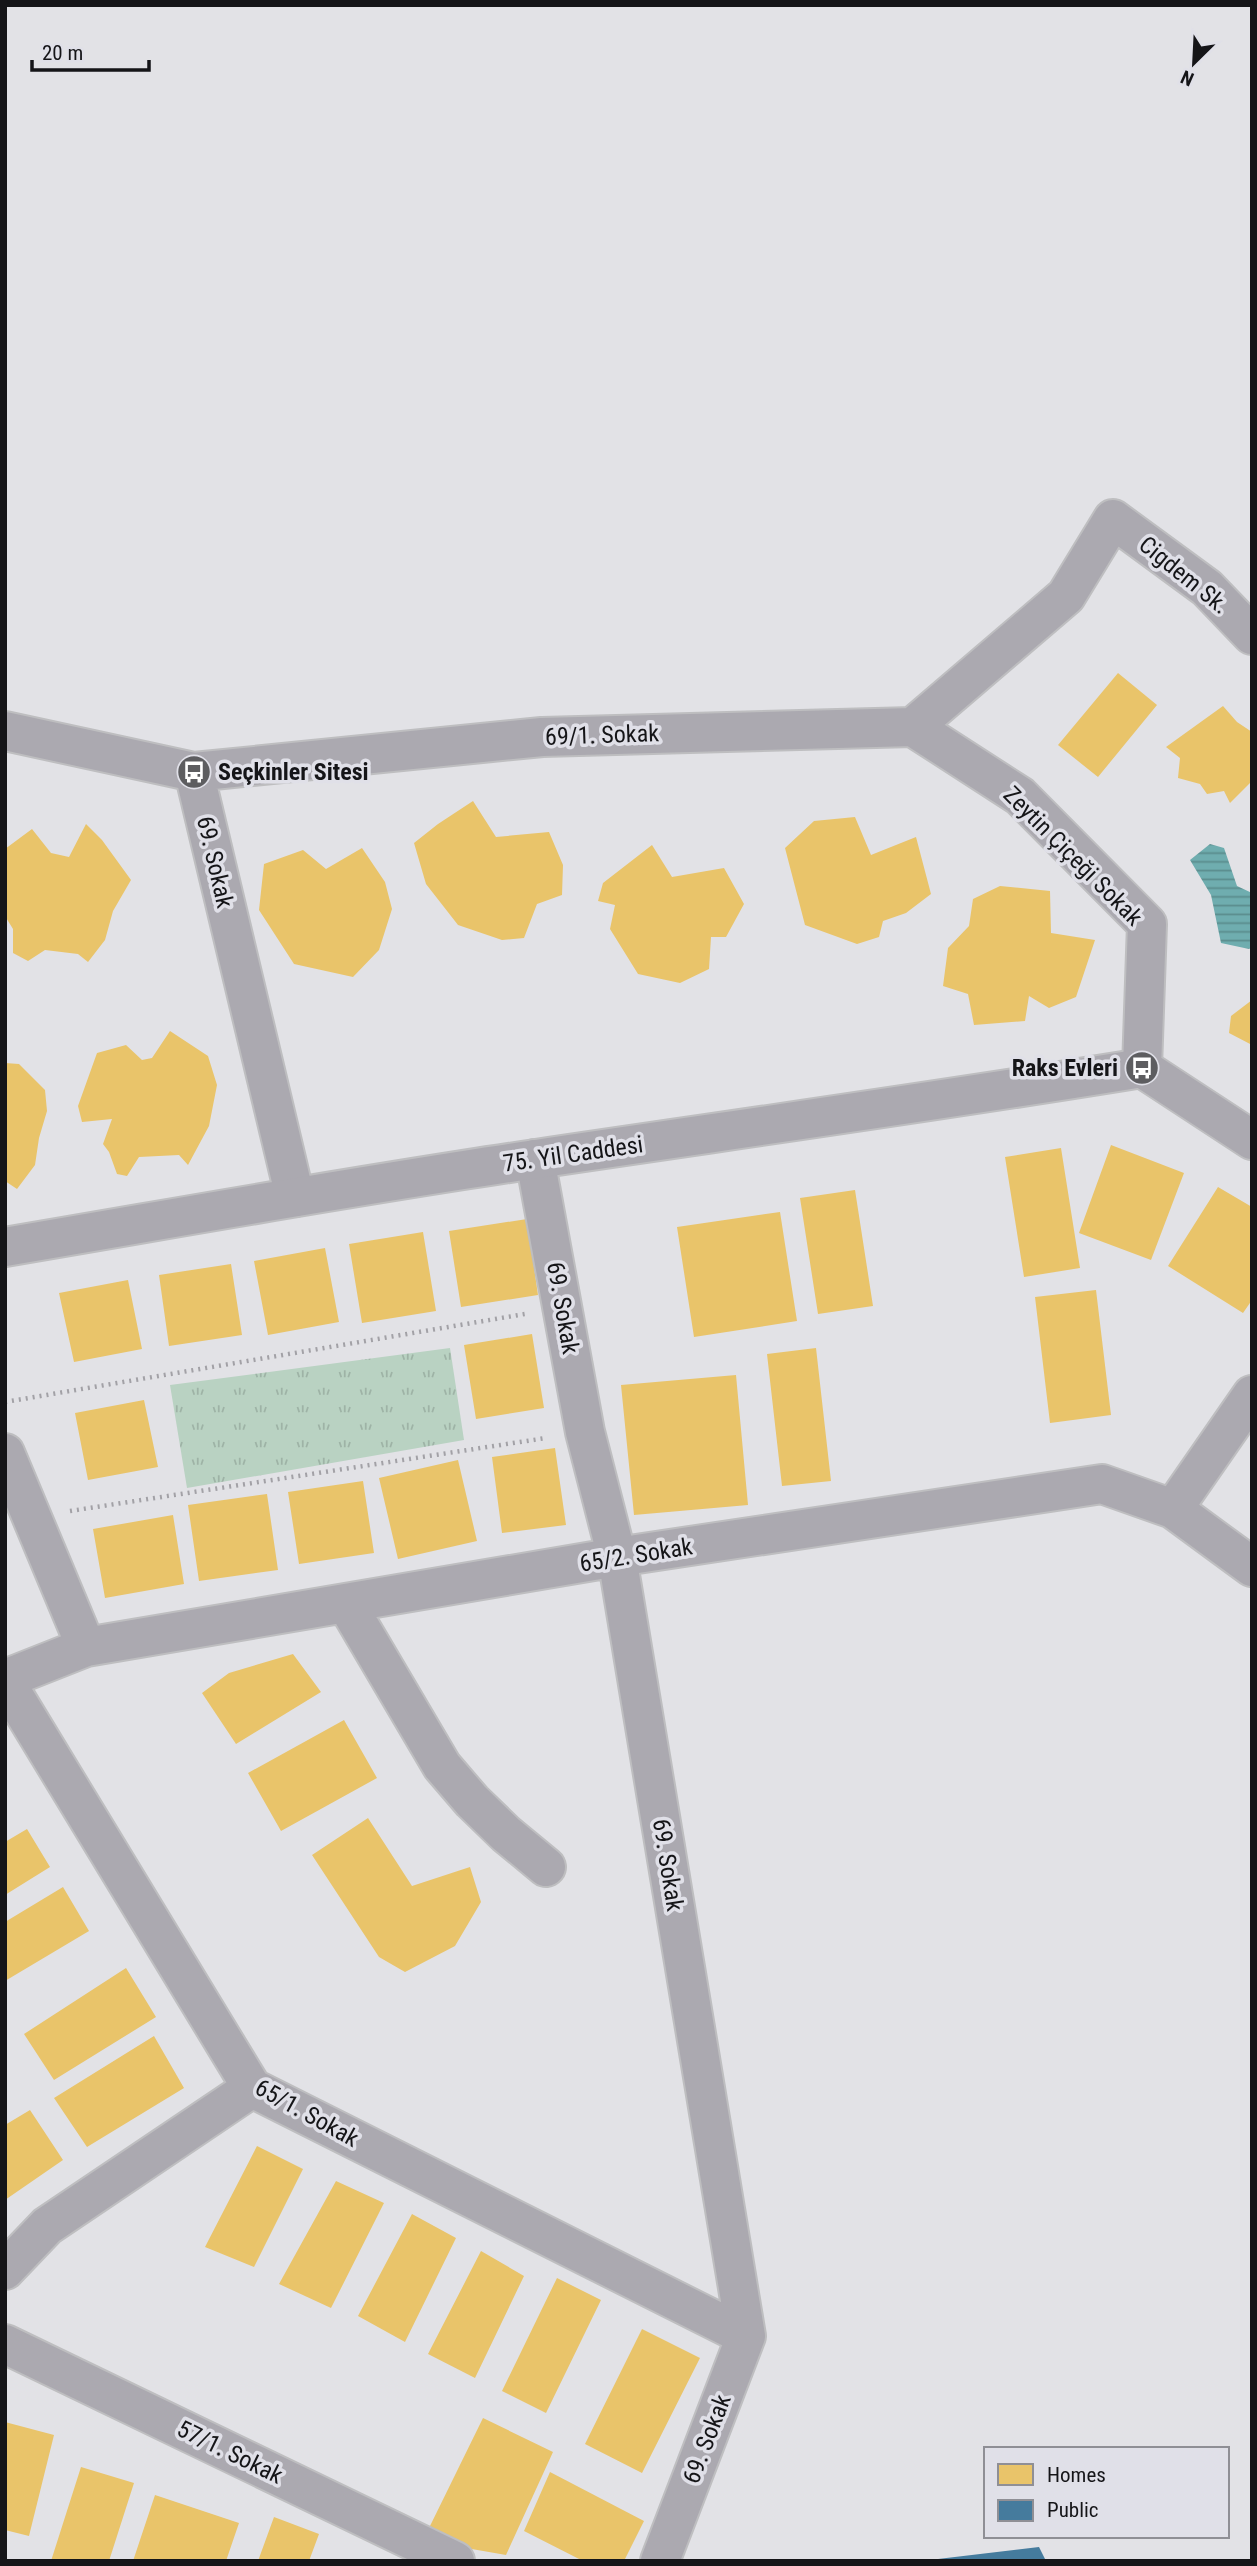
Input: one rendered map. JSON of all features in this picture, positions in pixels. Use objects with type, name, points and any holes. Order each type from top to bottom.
[{"type":"street","name":"Cigdem Sk.","points":[[913,727],[1066,596],[1112,519],[1207,588],[1252,635]]},
{"type":"street","name":"69/1. Sokak","points":[[5,731],[194,772],[542,737],[913,727]]},
{"type":"street","name":"Zeytin Çiçeği Sokak","points":[[913,727],[1020,796],[1147,924],[1142,1068]]},
{"type":"street","name":"69. Sokak","points":[[194,772],[295,1197]]},
{"type":"street","points":[[1142,1068],[1252,1140]]},
{"type":"street","name":"75. Yil Caddesi","points":[[5,1248],[295,1197],[535,1159],[906,1106],[1142,1068]]},
{"type":"street","name":"69. Sokak","points":[[535,1159],[585,1432],[617,1557],[746,2336],[660,2561]]},
{"type":"street","points":[[1173,1509],[1252,1395]]},
{"type":"street","points":[[5,1454],[86,1647]]},
{"type":"street","name":"65/2. Sokak","points":[[5,1680],[86,1647],[617,1557],[1102,1484],[1173,1509],[1252,1567]]},
{"type":"street","points":[[346,1603],[442,1766],[472,1801],[546,1867]]},
{"type":"street","name":"65/1. Sokak","points":[[5,1680],[252,2088],[746,2336]]},
{"type":"street","points":[[5,2270],[47,2226],[252,2088]]},
{"type":"street","name":"57/1. Sokak","points":[[5,2344],[455,2561]]},
{"type":"path","points":[[5,1402],[564,1308]]},
{"type":"path","points":[[32,1517],[585,1432]]},
{"type":"green space","points":[[450,1348],[464,1440],[187,1488],[170,1385]]},
{"type":"water","points":[[1210,844],[1224,848],[1237,886],[1252,893],[1252,947],[1249,949],[1221,943],[1211,895],[1190,860]]},
{"type":"building: Homes","points":[[1118,673],[1157,705],[1098,777],[1058,745]]},
{"type":"building: Homes","points":[[1223,706],[1237,722],[1252,732],[1252,781],[1230,803],[1224,791],[1207,794],[1200,784],[1178,778],[1180,758],[1166,747]]},
{"type":"building: Homes","points":[[473,801],[496,837],[549,832],[563,865],[562,895],[537,904],[524,938],[502,940],[458,925],[426,884],[414,843]]},
{"type":"building: Homes","points":[[855,817],[871,855],[916,837],[931,894],[906,913],[883,921],[879,937],[857,944],[805,925],[785,848],[814,821]]},
{"type":"building: Homes","points":[[86,824],[102,840],[131,880],[113,911],[105,940],[88,962],[78,954],[45,950],[28,961],[13,953],[13,929],[5,916],[5,849],[32,829],[51,853],[69,857]]},
{"type":"building: Homes","points":[[652,845],[672,877],[724,868],[744,904],[726,937],[711,937],[709,969],[680,983],[638,974],[610,929],[615,905],[598,901],[603,883]]},
{"type":"building: Homes","points":[[362,848],[385,882],[392,909],[379,950],[353,977],[294,964],[259,910],[264,864],[303,850],[326,869]]},
{"type":"building: Homes","points":[[1000,886],[1050,891],[1051,933],[1095,940],[1076,997],[1049,1008],[1029,996],[1025,1021],[974,1025],[968,994],[943,986],[948,948],[969,926],[973,899]]},
{"type":"building: Homes","points":[[1252,1000],[1252,1045],[1229,1033],[1231,1016]]},
{"type":"building: Homes","points":[[170,1031],[208,1056],[217,1085],[209,1126],[188,1165],[179,1155],[139,1157],[127,1176],[117,1174],[103,1144],[112,1119],[82,1122],[78,1106],[97,1053],[126,1045],[142,1060],[152,1058]]},
{"type":"building: Homes","points":[[5,1063],[19,1064],[45,1090],[47,1111],[35,1165],[17,1189],[5,1181]]},
{"type":"building: Homes","points":[[1111,1145],[1184,1173],[1151,1260],[1079,1233]]},
{"type":"building: Homes","points":[[1061,1148],[1080,1268],[1024,1277],[1005,1157]]},
{"type":"building: Homes","points":[[1218,1187],[1252,1207],[1252,1300],[1243,1313],[1168,1266]]},
{"type":"building: Homes","points":[[855,1190],[873,1306],[818,1314],[800,1198]]},
{"type":"building: Homes","points":[[780,1212],[797,1321],[694,1337],[677,1227]]},
{"type":"building: Homes","points":[[527,1219],[538,1295],[461,1307],[449,1231]]},
{"type":"building: Homes","points":[[423,1232],[436,1311],[362,1323],[349,1244]]},
{"type":"building: Homes","points":[[325,1248],[339,1322],[268,1335],[254,1261]]},
{"type":"building: Homes","points":[[231,1264],[242,1335],[169,1346],[159,1275]]},
{"type":"building: Homes","points":[[128,1280],[142,1349],[74,1362],[59,1293]]},
{"type":"building: Homes","points":[[1096,1290],[1111,1415],[1050,1423],[1035,1297]]},
{"type":"building: Homes","points":[[532,1334],[544,1408],[476,1419],[464,1345]]},
{"type":"building: Homes","points":[[816,1348],[831,1481],[782,1486],[767,1354]]},
{"type":"building: Homes","points":[[736,1375],[748,1505],[634,1515],[621,1385]]},
{"type":"building: Homes","points":[[144,1400],[158,1467],[88,1480],[75,1413]]},
{"type":"building: Homes","points":[[555,1448],[566,1525],[502,1533],[492,1457]]},
{"type":"building: Homes","points":[[458,1460],[477,1541],[398,1559],[379,1478]]},
{"type":"building: Homes","points":[[363,1481],[374,1553],[299,1564],[288,1492]]},
{"type":"building: Homes","points":[[267,1494],[278,1570],[199,1581],[188,1505]]},
{"type":"building: Homes","points":[[173,1515],[184,1584],[105,1598],[93,1529]]},
{"type":"building: Homes","points":[[293,1654],[321,1692],[236,1744],[202,1693],[229,1673]]},
{"type":"building: Homes","points":[[344,1720],[377,1778],[281,1831],[248,1773]]},
{"type":"building: Homes","points":[[368,1818],[412,1886],[470,1867],[481,1902],[455,1946],[405,1972],[379,1957],[312,1855]]},
{"type":"building: Homes","points":[[27,1829],[50,1867],[5,1895],[5,1842]]},
{"type":"building: Homes","points":[[63,1887],[89,1931],[5,1981],[5,1922]]},
{"type":"building: Homes","points":[[126,1968],[156,2017],[54,2080],[24,2034]]},
{"type":"building: Homes","points":[[154,2036],[184,2088],[87,2147],[54,2098]]},
{"type":"building: Homes","points":[[30,2110],[63,2160],[5,2200],[5,2125]]},
{"type":"building: Homes","points":[[257,2146],[303,2169],[254,2267],[205,2247]]},
{"type":"building: Homes","points":[[336,2181],[384,2203],[331,2308],[279,2284]]},
{"type":"building: Homes","points":[[412,2214],[456,2238],[405,2342],[358,2316]]},
{"type":"building: Homes","points":[[481,2251],[524,2276],[475,2378],[428,2354]]},
{"type":"building: Homes","points":[[557,2278],[601,2300],[546,2413],[502,2391]]},
{"type":"building: Homes","points":[[642,2329],[700,2358],[642,2473],[585,2444]]},
{"type":"building: Homes","points":[[483,2418],[553,2452],[506,2555],[466,2548],[430,2526]]},
{"type":"building: Homes","points":[[5,2422],[54,2435],[29,2536],[5,2530]]},
{"type":"building: Homes","points":[[81,2467],[134,2483],[109,2561],[51,2561]]},
{"type":"building: Homes","points":[[550,2472],[644,2521],[624,2561],[583,2561],[524,2531]]},
{"type":"building: Homes","points":[[155,2495],[239,2523],[226,2561],[133,2561]]},
{"type":"building: Homes","points":[[274,2517],[319,2534],[309,2561],[258,2561]]},
{"type":"building: Public","points":[[1039,2547],[1046,2561],[938,2561],[938,2559]]},
{"type":"place","name":"Seçkinler Sitesi","points":[[194,772]]},
{"type":"place","name":"Raks Evleri","points":[[1142,1068]]}]
